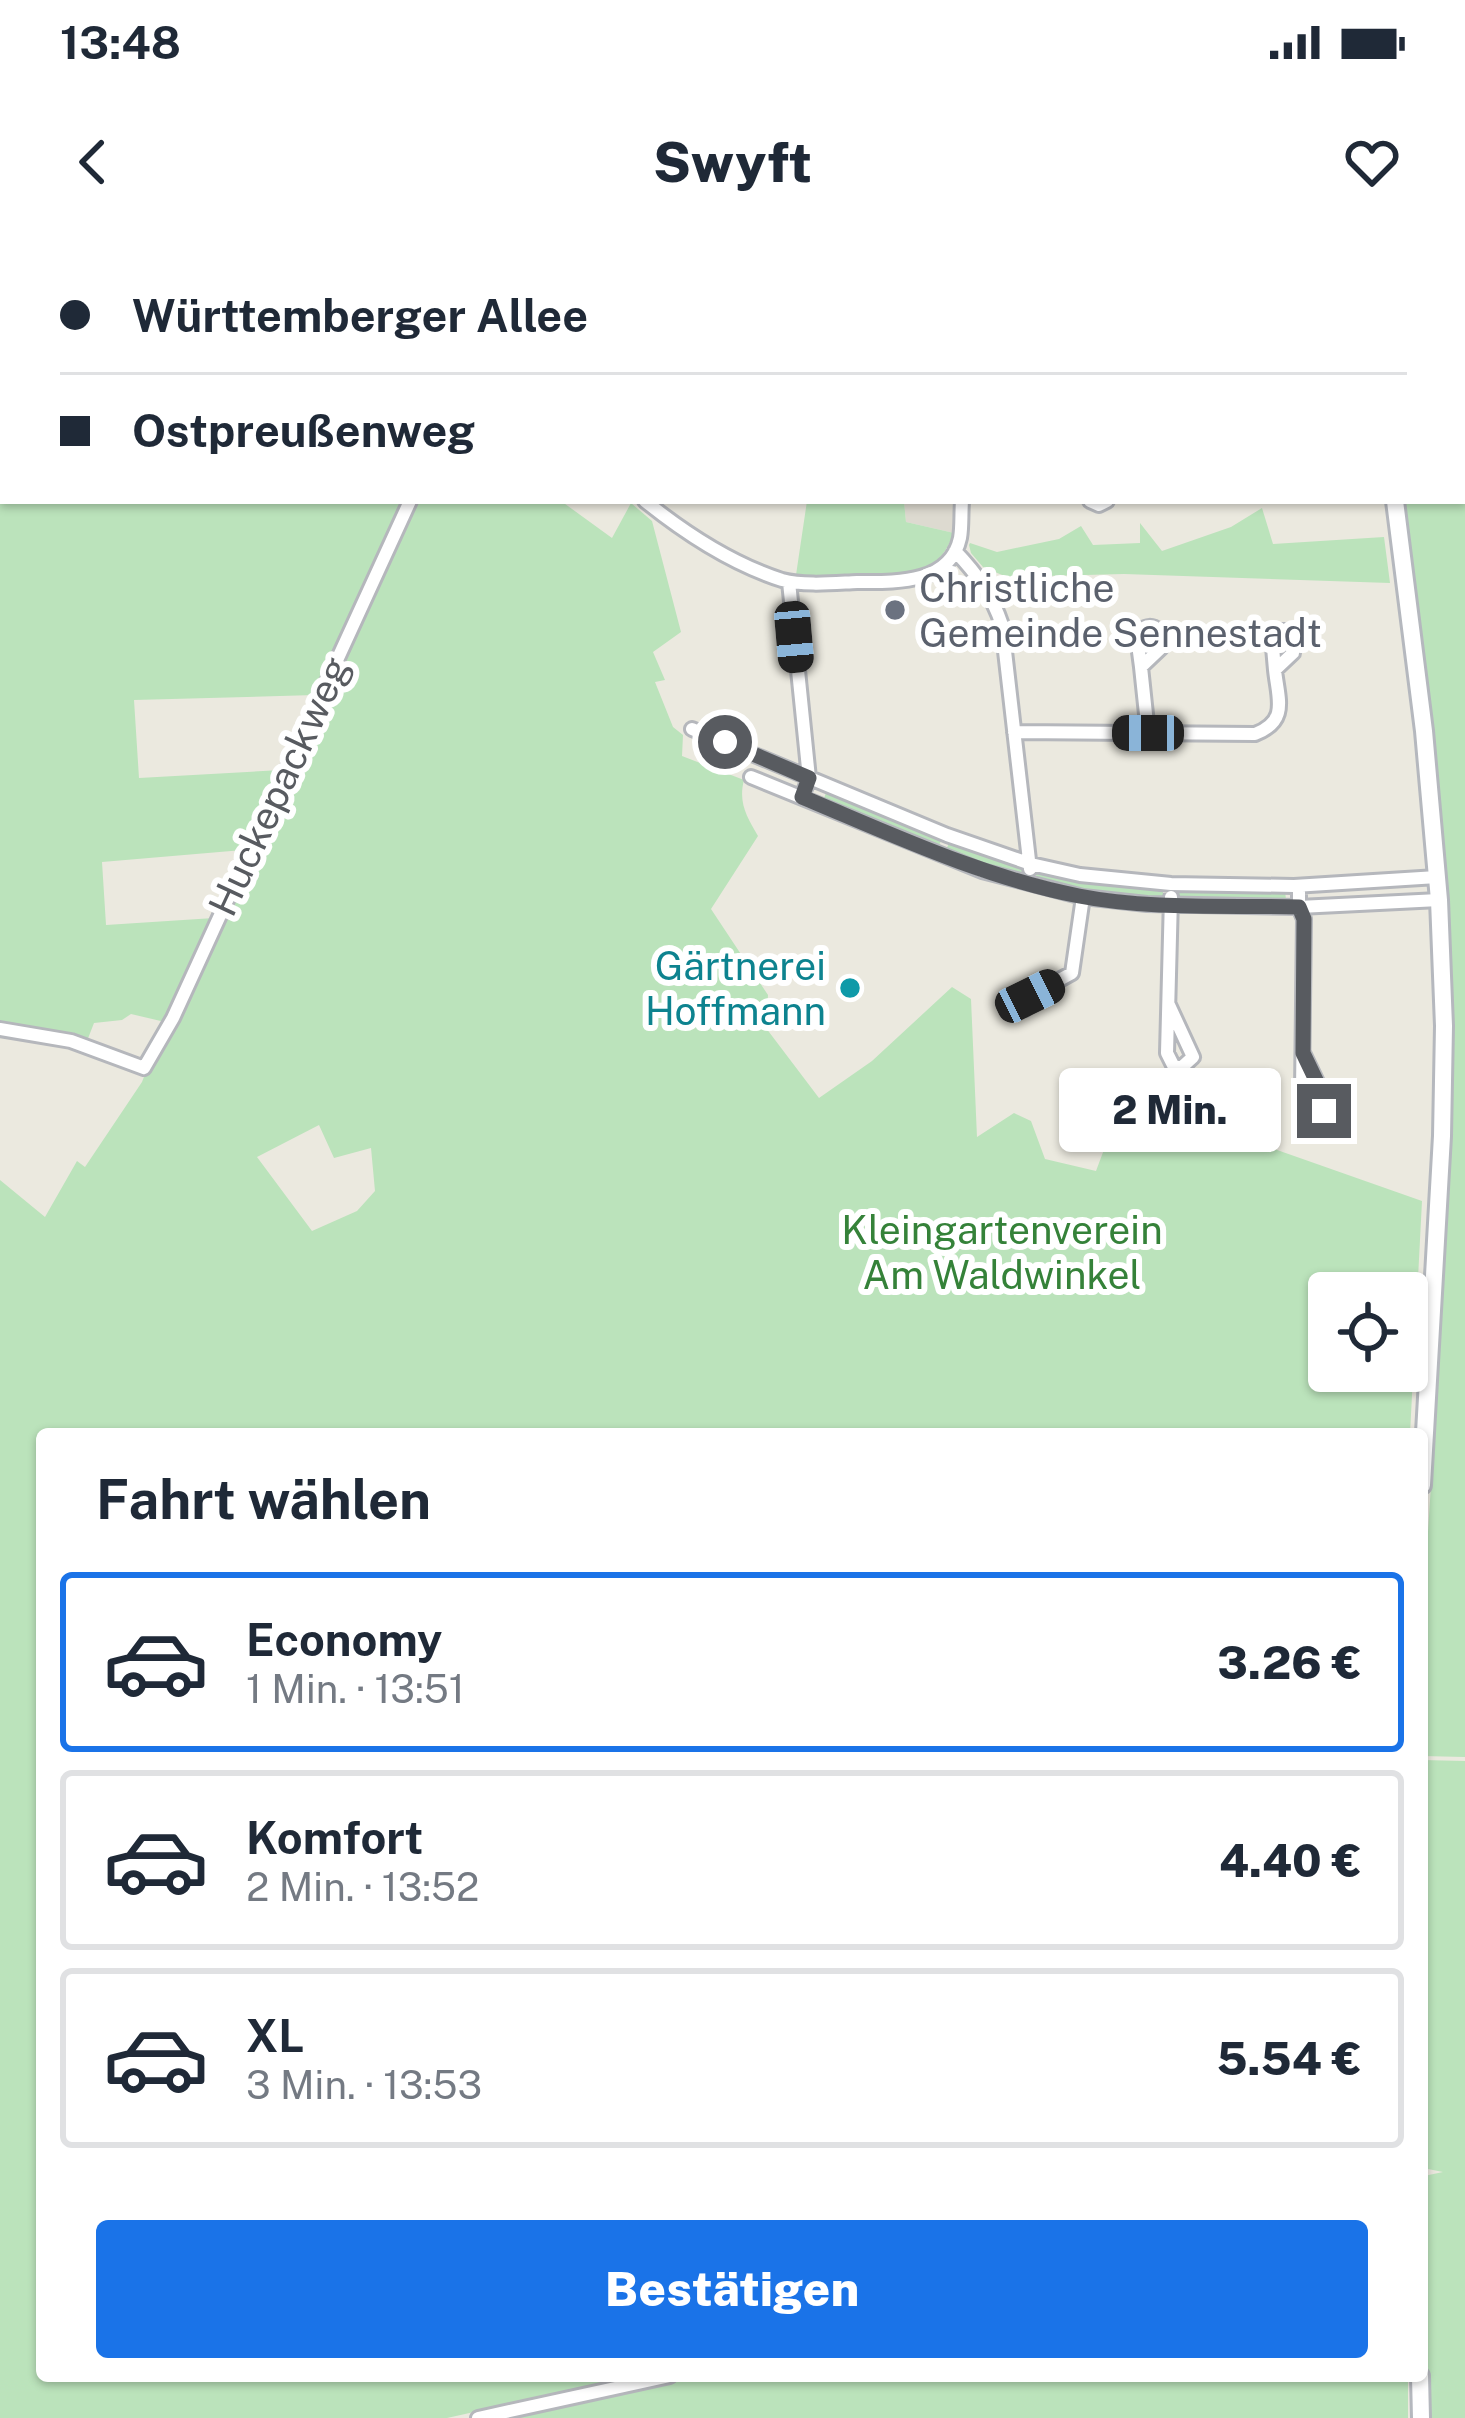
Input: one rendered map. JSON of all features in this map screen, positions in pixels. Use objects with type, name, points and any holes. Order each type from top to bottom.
[{"type":"street","name":"Huckepackweg","points":[[0,1029],[71,1041],[144,1068],[173,1018],[409,504]]},
{"type":"street","points":[[649,504],[701,542],[789,582],[908,581],[928,574],[955,551],[962,504]]},
{"type":"street","points":[[1395,504],[1421,705],[1439,899],[1444,1026],[1425,1428]]},
{"type":"street","points":[[955,551],[987,590],[1002,625],[1031,864],[1026,884]]},
{"type":"street","points":[[789,582],[809,778],[802,797]]},
{"type":"street","points":[[1141,667],[1148,733]]},
{"type":"street","points":[[1014,732],[1255,734],[1275,723],[1279,712],[1275,670]]},
{"type":"street","points":[[692,728],[947,835],[1080,875],[1171,884],[1299,886],[1437,877]]},
{"type":"street","points":[[751,777],[982,871],[1082,897],[1299,907],[1439,899]]},
{"type":"street","points":[[1168,1005],[1171,884]]},
{"type":"street","points":[[1299,886],[1304,919],[1303,1053]]},
{"type":"street","points":[[1025,1009],[1030,996],[1072,973],[1082,897]]},
{"type":"street","points":[[478,2418],[643,2382]]},
{"type":"street","points":[[1420,2382],[1420,2418]]},
{"type":"shaded area","points":[[904,504],[954,504],[954,533],[906,522]]},
{"type":"green space","name":"Kleingartenverein Am Waldwinkel","points":[[0,504],[565,504],[612,538],[632,504],[652,521],[681,632],[653,652],[665,680],[655,682],[673,727],[683,735],[682,756],[744,780],[743,803],[758,836],[711,909],[768,995],[766,1028],[819,1098],[872,1061],[952,987],[971,999],[977,1137],[1014,1113],[1031,1121],[1045,1159],[1096,1171],[1124,1096],[1422,1201],[1418,1272],[1308,1272],[1308,1392],[1412,1392],[1410,1428],[36,1428],[36,2382],[609,2382],[447,2418],[0,2418],[0,1180],[45,1217],[77,1161],[85,1167],[142,1082],[165,1022],[131,1014],[122,1020],[94,1023],[87,1041],[0,1024]],"holes":[[[315,695],[281,770],[139,778],[134,700]],[[243,850],[214,918],[106,925],[102,862]],[[319,1125],[334,1158],[371,1148],[375,1191],[357,1211],[312,1231],[257,1157]]]},
{"type":"green space","points":[[807,504],[904,504],[906,522],[954,533],[939,558],[920,571],[866,577],[796,575]]},
{"type":"green space","points":[[1401,504],[1465,504],[1465,1757],[1428,1756],[1428,1532],[1449,1090]]},
{"type":"green space","points":[[1262,508],[1273,544],[1384,537],[1390,583],[1124,574],[1007,577],[983,567],[969,545],[997,552],[1059,539],[1081,526],[1093,545],[1140,543],[1140,523],[1162,551],[1231,527]]},
{"type":"green space","points":[[827,790],[943,836],[938,848],[823,801]]},
{"type":"green space","points":[[951,840],[1024,866],[1022,877],[945,851]]},
{"type":"green space","points":[[1037,870],[1163,888],[1163,901],[1035,882]]},
{"type":"green space","points":[[1178,889],[1285,889],[1286,901],[1178,901]]},
{"type":"green space","points":[[1428,1760],[1465,1761],[1465,2418],[1427,2418],[1428,2175],[1443,2172],[1428,2169]]},
{"type":"green space","points":[[653,2382],[1408,2382],[1408,2418],[493,2418]]},
{"type":"place","name":"Christliche Gemeinde Sennestadt","points":[[895,610]]},
{"type":"place","name":"Gärtnerei Hoffmann","points":[[850,988]]},
{"type":"route","points":[[725,742],[809,778],[802,797],[982,871],[1026,884],[1082,897],[1147,904],[1299,907],[1304,919],[1303,1053],[1326,1101],[1324,1111]]}]
